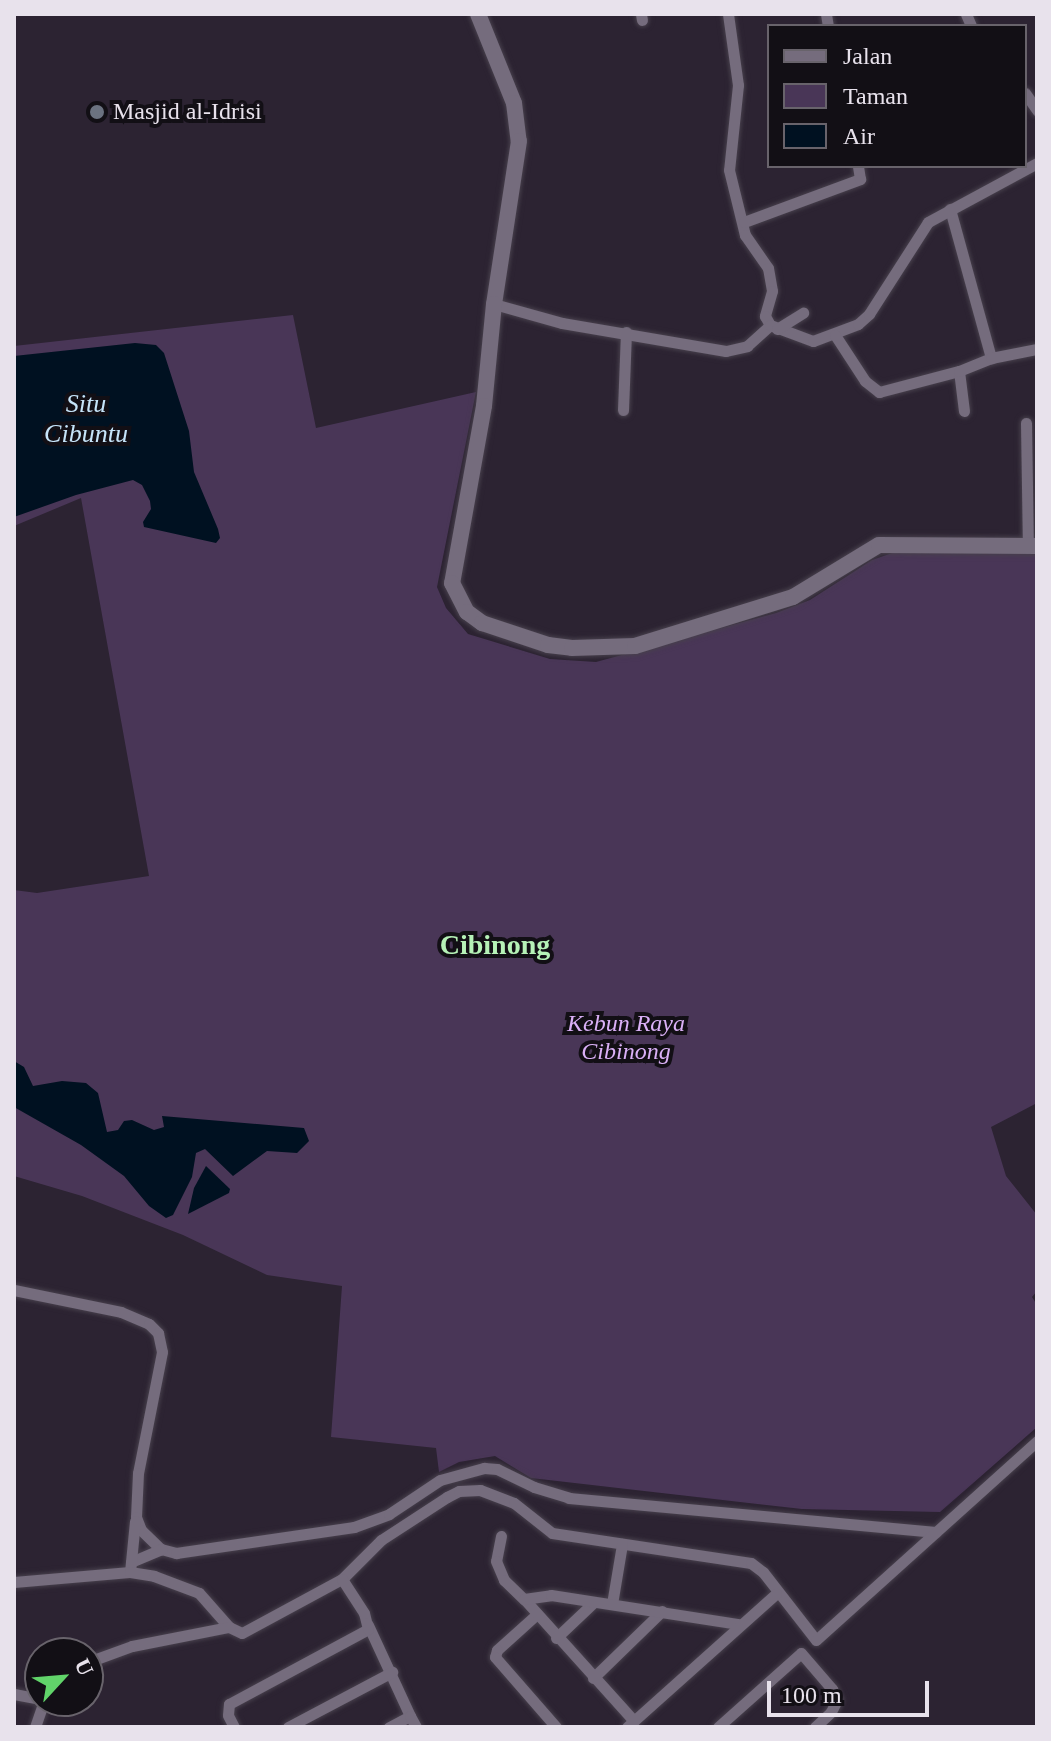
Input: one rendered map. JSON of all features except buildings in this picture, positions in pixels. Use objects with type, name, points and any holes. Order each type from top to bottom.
[{"type":"street","points":[[478,14],[514,103],[519,141],[494,304],[484,406],[452,583],[467,612],[482,623],[548,645],[635,646],[793,597],[879,545],[1032,546],[1026,423]]},
{"type":"street","points":[[728,14],[738,85],[728,162],[745,235],[764,261],[771,281],[765,316],[774,327],[805,341],[835,335],[869,314],[924,226],[1037,163]]},
{"type":"street","points":[[744,222],[860,179],[858,168]]},
{"type":"street","points":[[950,209],[991,358]]},
{"type":"street","points":[[494,304],[562,323],[726,351],[747,346],[774,327],[803,313]]},
{"type":"street","points":[[623,410],[626,332]]},
{"type":"street","points":[[835,335],[865,381],[879,392],[959,371],[991,358],[1037,349]]},
{"type":"street","points":[[959,371],[964,411]]},
{"type":"street","points":[[14,1290],[121,1312],[149,1324],[158,1333],[162,1352],[138,1473],[131,1567]]},
{"type":"street","points":[[718,1727],[1037,1441]]},
{"type":"street","points":[[136,1517],[150,1540],[161,1549],[176,1553],[354,1527],[389,1514],[440,1480],[484,1468],[497,1469],[534,1487],[569,1498],[935,1532]]},
{"type":"street","points":[[131,1567],[189,1587],[208,1600],[229,1627],[238,1632],[250,1630],[342,1579],[381,1540],[459,1491],[480,1490],[506,1498],[552,1533],[751,1563],[763,1572],[776,1594],[816,1640]]},
{"type":"street","points":[[501,1536],[496,1554],[500,1571],[630,1724],[776,1594]]},
{"type":"street","points":[[612,1604],[622,1544]]},
{"type":"street","points":[[14,1582],[58,1579],[131,1567],[161,1549]]},
{"type":"street","points":[[342,1579],[364,1630],[392,1672],[413,1721],[389,1727]]},
{"type":"street","points":[[524,1599],[544,1595],[739,1624]]},
{"type":"street","points":[[556,1638],[594,1602]]},
{"type":"street","points":[[593,1678],[662,1611]]},
{"type":"street","points":[[537,1614],[497,1650],[495,1657],[556,1727]]},
{"type":"street","points":[[104,1656],[132,1646],[229,1627]]},
{"type":"street","points":[[234,1727],[227,1708],[241,1697],[364,1630]]},
{"type":"street","points":[[801,1653],[832,1689],[837,1700],[831,1712],[815,1727]]},
{"type":"street","points":[[288,1727],[392,1672]]},
{"type":"green space","name":"Kebun Raya Cibinong","points":[[293,315],[316,428],[476,392],[437,587],[446,608],[468,634],[550,659],[596,662],[776,613],[810,600],[872,560],[898,551],[1037,553],[1037,1103],[991,1127],[1006,1176],[1037,1215],[1037,1291],[1032,1297],[1037,1305],[1037,1427],[940,1512],[802,1509],[531,1478],[495,1456],[459,1462],[439,1472],[436,1448],[331,1437],[342,1286],[267,1275],[183,1235],[82,1196],[14,1176],[14,890],[37,893],[149,876],[81,498],[14,526],[14,346]]},
{"type":"water","name":"Situ Cibuntu","points":[[135,343],[156,345],[164,353],[189,431],[194,472],[218,529],[220,538],[216,543],[144,527],[143,522],[151,509],[150,501],[142,485],[133,480],[76,495],[14,517],[14,356]]},
{"type":"water","points":[[14,1061],[24,1067],[33,1086],[62,1081],[86,1083],[98,1093],[107,1132],[118,1130],[124,1121],[132,1120],[154,1130],[164,1127],[162,1116],[304,1128],[309,1141],[297,1153],[267,1151],[233,1176],[205,1149],[196,1153],[192,1177],[173,1215],[166,1218],[149,1206],[124,1176],[81,1145],[14,1107]]},
{"type":"water","points":[[206,1166],[230,1189],[229,1193],[188,1214],[194,1188]]},
{"type":"place","name":"Masjid al-Idrisi","points":[[97,112]]},
{"type":"district","name":"Cibinong","points":[[495,945]]}]
